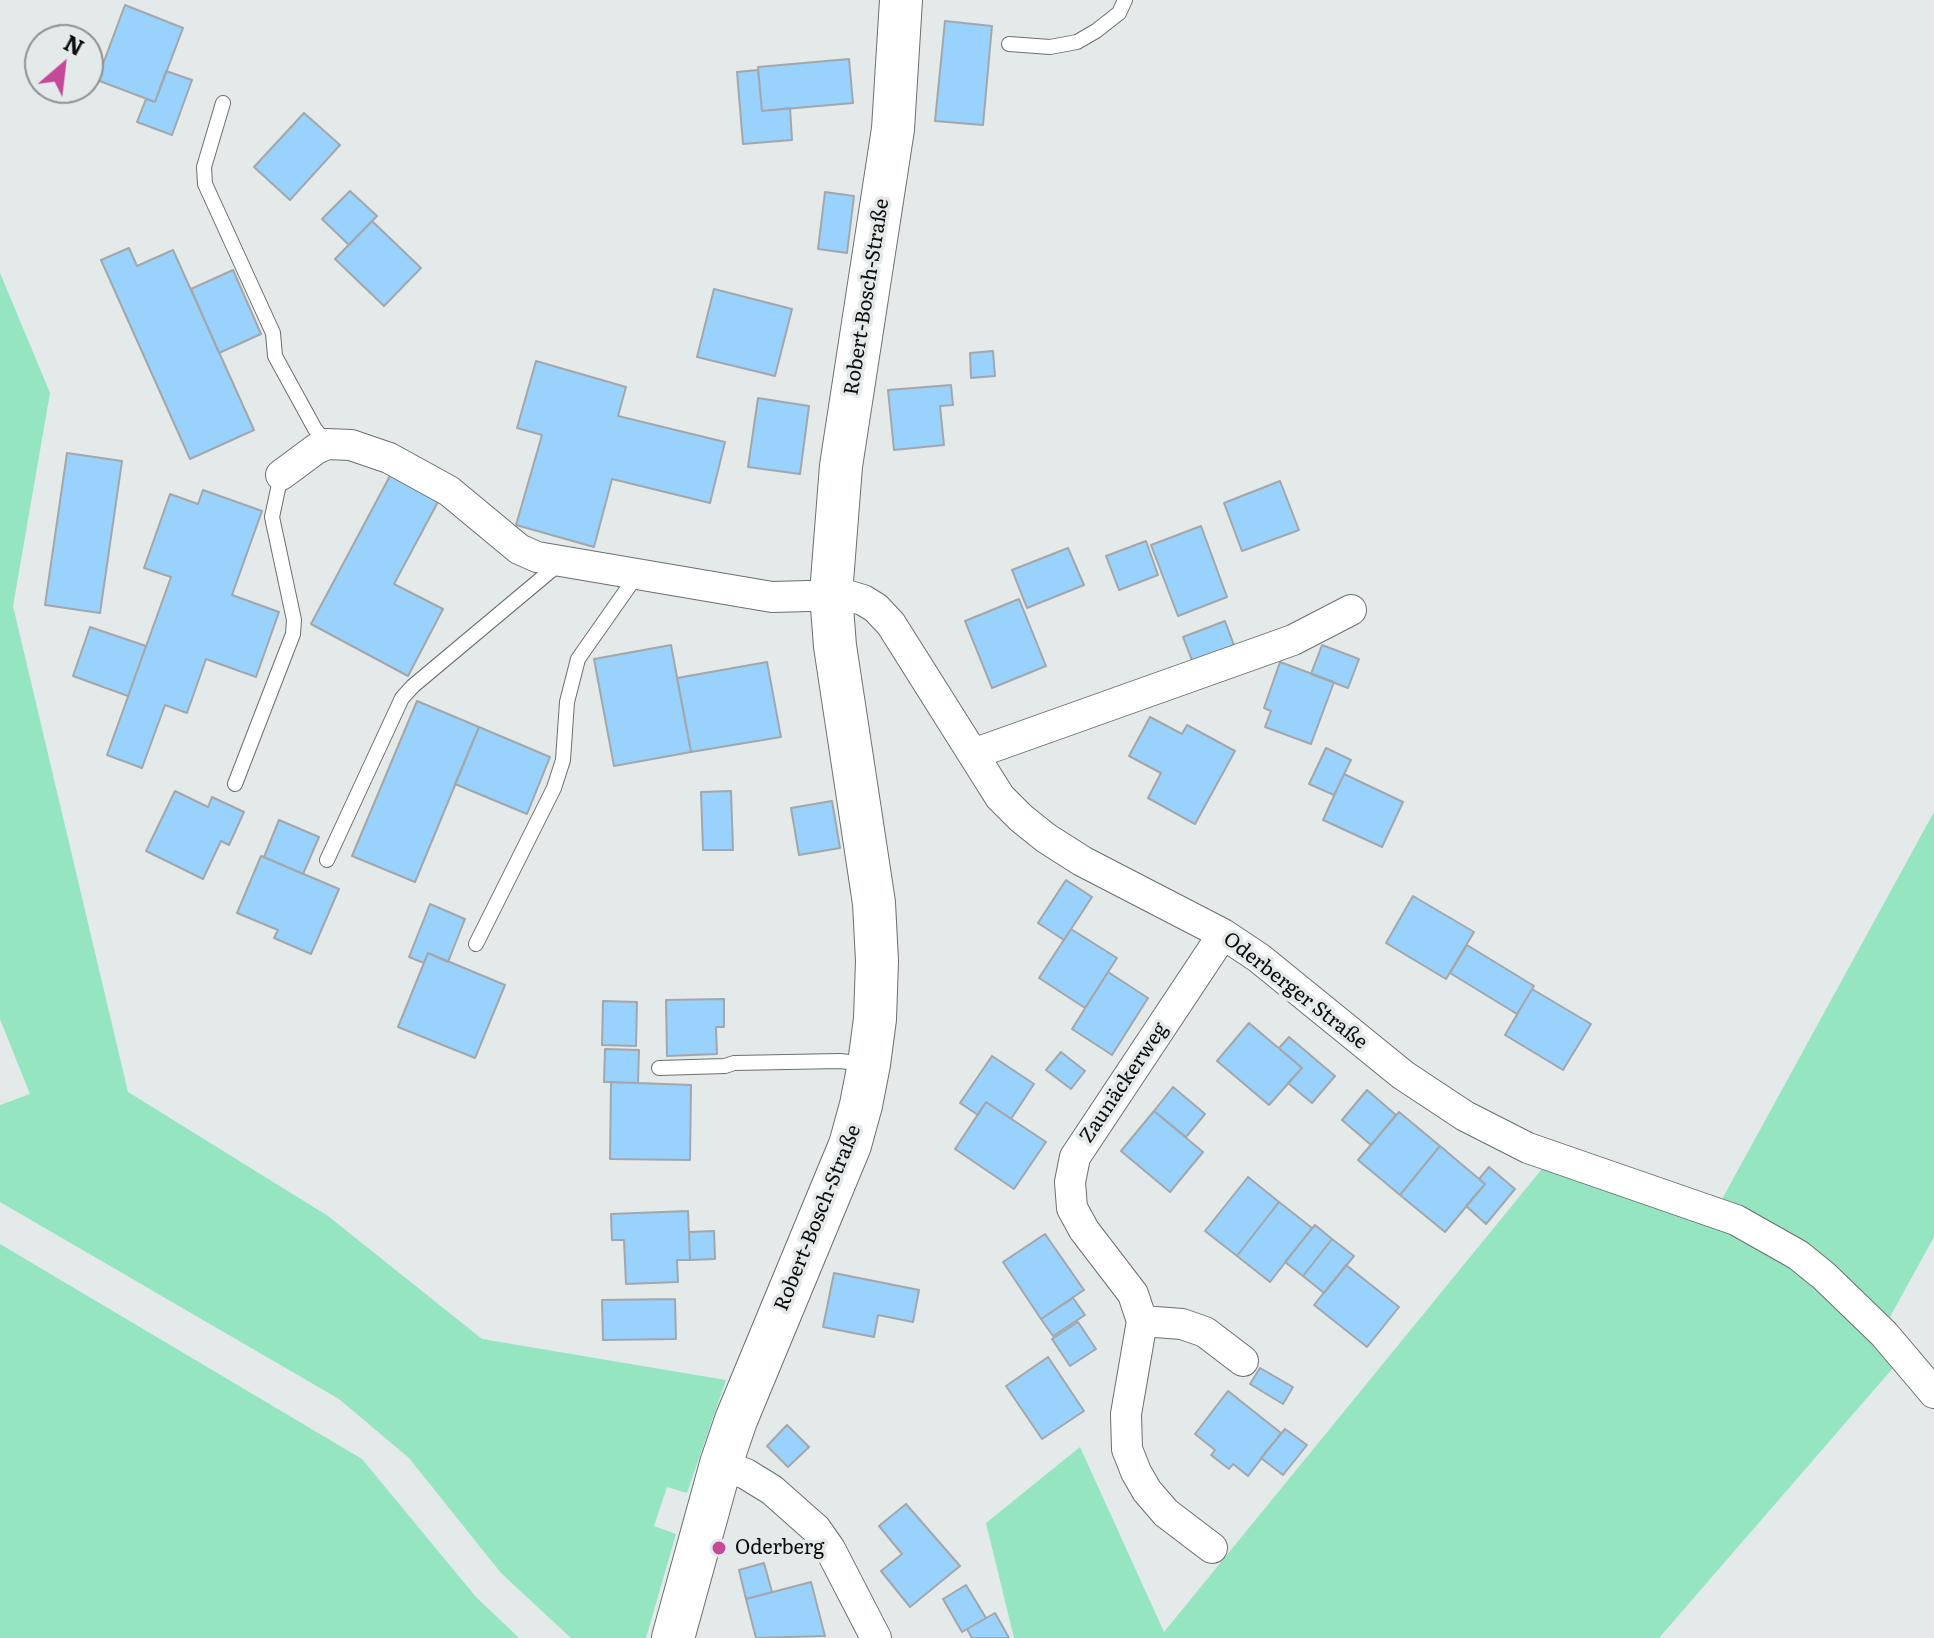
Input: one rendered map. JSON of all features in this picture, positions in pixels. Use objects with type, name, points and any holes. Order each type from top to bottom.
[{"type":"main road","name":"Robert-Bosch-Straße","points":[[673,1638],[736,1420],[850,1145],[869,1064],[877,961],[874,903],[835,646],[831,594],[841,466],[893,129],[901,0]]},
{"type":"street","points":[[281,475],[327,444],[351,445],[389,458],[449,491],[519,549],[537,557],[772,597],[831,594]]},
{"type":"street","name":"Oderberger Straße","points":[[831,594],[863,600],[891,624],[1000,797],[1046,838],[1082,861],[1223,934],[1259,958],[1403,1075],[1465,1116],[1553,1158],[1736,1220],[1787,1248],[1824,1276],[1884,1334],[1934,1393]]},
{"type":"street","points":[[973,754],[1293,640],[1351,610]]},
{"type":"street","name":"Zaunäckerweg","points":[[1142,1321],[1133,1294],[1084,1230],[1072,1208],[1070,1182],[1075,1157],[1223,934]]},
{"type":"street","points":[[1212,1548],[1166,1513],[1147,1491],[1127,1449],[1126,1414],[1142,1321],[1182,1324],[1205,1332],[1243,1361]]},
{"type":"street","points":[[721,1464],[746,1474],[772,1490],[816,1529],[830,1549],[876,1638]]},
{"type":"lane","points":[[1009,44],[1050,47],[1077,42],[1119,13],[1125,0]]},
{"type":"lane","points":[[223,103],[204,167],[205,184],[273,333],[275,356],[315,429],[327,444]]},
{"type":"lane","points":[[235,784],[293,634],[294,620],[272,517],[281,475]]},
{"type":"lane","points":[[327,860],[402,698],[561,562]]},
{"type":"lane","points":[[476,944],[554,788],[563,760],[567,702],[578,659],[637,575]]},
{"type":"lane","points":[[659,1068],[810,1062],[869,1064]]},
{"type":"green space","points":[[0,273],[50,393],[13,606],[128,1092],[328,1216],[482,1339],[726,1380],[687,1493],[667,1487],[654,1526],[676,1534],[646,1638],[571,1638],[501,1573],[409,1458],[339,1399],[0,1202],[0,1105],[30,1094],[0,1019]]},
{"type":"green space","points":[[1934,812],[1934,1237],[1880,1335],[1715,1212]]},
{"type":"green space","points":[[1546,1164],[1658,1202],[1779,1254],[1899,1361],[1659,1638],[1014,1638],[986,1523],[1080,1447],[1164,1632]]},
{"type":"green space","points":[[0,1244],[362,1459],[476,1597],[519,1638],[0,1638]]},
{"type":"building","points":[[125,5],[183,28],[155,102],[104,83],[104,61]]},
{"type":"building","points":[[945,21],[992,26],[983,125],[935,121]]},
{"type":"building","points":[[849,59],[853,103],[762,111],[758,67]]},
{"type":"building","points":[[758,70],[762,111],[790,108],[792,140],[743,144],[737,72]]},
{"type":"building","points":[[166,71],[192,80],[172,135],[137,122],[146,99],[155,102]]},
{"type":"building","points":[[304,113],[340,145],[290,200],[254,167]]},
{"type":"building","points":[[350,191],[377,216],[349,245],[322,219]]},
{"type":"building","points":[[825,192],[854,196],[847,253],[818,249]]},
{"type":"building","points":[[372,221],[421,268],[384,306],[335,259]]},
{"type":"building","points":[[129,248],[137,266],[173,250],[254,430],[190,459],[101,260]]},
{"type":"building","points":[[233,270],[261,334],[219,353],[191,289]]},
{"type":"building","points":[[714,289],[792,309],[775,376],[697,357]]},
{"type":"building","points":[[993,351],[995,376],[971,378],[970,353]]},
{"type":"building","points":[[536,361],[626,387],[618,416],[725,442],[710,503],[612,479],[594,547],[516,525],[542,435],[517,428]]},
{"type":"building","points":[[951,385],[953,405],[940,406],[944,445],[894,450],[888,390]]},
{"type":"building","points":[[758,398],[809,406],[800,474],[748,467]]},
{"type":"building","points":[[67,453],[122,461],[100,613],[45,605]]},
{"type":"building","points":[[391,474],[439,500],[394,584],[443,609],[408,676],[311,624]]},
{"type":"building","points":[[1280,481],[1299,530],[1242,551],[1224,503]]},
{"type":"building","points":[[203,490],[262,511],[232,595],[279,612],[256,677],[206,659],[187,713],[165,705],[142,768],[107,755],[171,577],[144,568],[170,494],[198,504]]},
{"type":"building","points":[[1201,526],[1227,597],[1178,616],[1151,545]]},
{"type":"building","points":[[1146,541],[1158,575],[1119,590],[1106,556]]},
{"type":"building","points":[[1068,548],[1084,585],[1027,608],[1012,570]]},
{"type":"building","points":[[1019,599],[1046,666],[992,688],[965,621]]},
{"type":"building","points":[[1225,621],[1235,648],[1193,663],[1183,637]]},
{"type":"building","points":[[90,627],[146,646],[128,696],[73,676]]},
{"type":"building","points":[[671,645],[691,752],[614,766],[594,659]]},
{"type":"building","points":[[1322,645],[1359,659],[1348,688],[1311,674]]},
{"type":"building","points":[[767,662],[781,737],[691,752],[677,678]]},
{"type":"building","points":[[1280,662],[1334,682],[1311,744],[1265,727],[1271,711],[1264,708]]},
{"type":"building","points":[[417,701],[479,727],[415,882],[352,856]]},
{"type":"building","points":[[1150,717],[1182,734],[1187,725],[1235,751],[1195,824],[1148,798],[1161,773],[1129,756]]},
{"type":"building","points":[[479,727],[550,757],[527,814],[455,784]]},
{"type":"building","points":[[1326,748],[1351,760],[1334,795],[1309,784]]},
{"type":"building","points":[[1344,774],[1403,802],[1382,847],[1323,820]]},
{"type":"building","points":[[175,791],[208,807],[212,797],[244,812],[229,845],[221,841],[203,879],[146,851]]},
{"type":"building","points":[[731,791],[733,850],[703,850],[701,792]]},
{"type":"building","points":[[832,801],[840,848],[799,855],[791,808]]},
{"type":"building","points":[[279,820],[319,837],[303,874],[264,857]]},
{"type":"building","points":[[261,856],[339,889],[311,954],[274,938],[278,930],[237,913]]},
{"type":"building","points":[[1066,880],[1092,897],[1064,940],[1038,923]]},
{"type":"building","points":[[1413,896],[1474,932],[1446,979],[1386,943]]},
{"type":"building","points":[[430,904],[465,919],[448,962],[428,953],[424,963],[409,957]]},
{"type":"building","points":[[1071,929],[1117,958],[1085,1008],[1039,978]]},
{"type":"building","points":[[1467,945],[1534,986],[1517,1014],[1450,973]]},
{"type":"building","points":[[428,953],[505,985],[475,1058],[398,1027]]},
{"type":"building","points":[[1108,972],[1148,998],[1112,1055],[1072,1029]]},
{"type":"building","points":[[1532,989],[1591,1024],[1563,1070],[1505,1035]]},
{"type":"building","points":[[724,999],[724,1027],[716,1027],[717,1054],[667,1056],[666,1000]]},
{"type":"building","points":[[603,1001],[637,1002],[636,1046],[602,1045]]},
{"type":"building","points":[[1249,1023],[1302,1068],[1269,1105],[1217,1061]]},
{"type":"building","points":[[1289,1037],[1335,1076],[1312,1103],[1288,1083],[1302,1068],[1279,1048]]},
{"type":"building","points":[[605,1049],[639,1050],[638,1083],[604,1082]]},
{"type":"building","points":[[1061,1052],[1085,1071],[1071,1089],[1046,1070]]},
{"type":"building","points":[[992,1056],[1034,1084],[1011,1119],[986,1102],[978,1115],[960,1103]]},
{"type":"building","points":[[611,1082],[691,1085],[690,1160],[610,1159]]},
{"type":"building","points":[[1173,1087],[1205,1114],[1186,1137],[1154,1111]]},
{"type":"building","points":[[1367,1090],[1396,1115],[1371,1145],[1342,1120]]},
{"type":"building","points":[[986,1102],[1046,1142],[1014,1189],[955,1149]]},
{"type":"building","points":[[1154,1111],[1203,1152],[1170,1192],[1121,1151]]},
{"type":"building","points":[[1399,1112],[1440,1146],[1400,1195],[1358,1160]]},
{"type":"building","points":[[1440,1146],[1485,1184],[1445,1232],[1400,1195]]},
{"type":"building","points":[[1489,1167],[1515,1189],[1486,1224],[1466,1206],[1485,1184],[1479,1179]]},
{"type":"building","points":[[1248,1177],[1279,1202],[1237,1256],[1205,1231]]},
{"type":"building","points":[[1279,1202],[1312,1228],[1270,1282],[1237,1256]]},
{"type":"building","points":[[688,1211],[690,1260],[677,1260],[678,1282],[626,1284],[624,1240],[612,1240],[611,1214]]},
{"type":"building","points":[[1315,1225],[1332,1239],[1303,1276],[1285,1262]]},
{"type":"building","points":[[714,1231],[715,1259],[690,1260],[689,1232]]},
{"type":"building","points":[[1045,1234],[1084,1290],[1041,1319],[1003,1262]]},
{"type":"building","points":[[1332,1239],[1354,1256],[1324,1293],[1303,1276]]},
{"type":"building","points":[[1346,1265],[1399,1307],[1367,1347],[1314,1305]]},
{"type":"building","points":[[834,1273],[919,1290],[913,1322],[878,1315],[874,1337],[823,1327]]},
{"type":"building","points":[[1073,1298],[1085,1315],[1053,1336],[1041,1319]]},
{"type":"building","points":[[675,1299],[676,1339],[603,1340],[602,1300]]},
{"type":"building","points":[[1078,1322],[1096,1349],[1070,1366],[1052,1339]]},
{"type":"building","points":[[1048,1357],[1084,1411],[1042,1439],[1006,1386]]},
{"type":"building","points":[[1260,1368],[1293,1387],[1283,1404],[1250,1384]]},
{"type":"building","points":[[1228,1391],[1281,1433],[1248,1476],[1233,1464],[1229,1469],[1211,1455],[1215,1450],[1195,1434]]},
{"type":"building","points":[[787,1425],[809,1447],[788,1467],[767,1446]]},
{"type":"building","points":[[1285,1429],[1307,1445],[1283,1475],[1261,1458]]},
{"type":"building","points":[[906,1504],[960,1566],[910,1607],[881,1571],[902,1554],[879,1526]]},
{"type":"building","points":[[764,1563],[772,1592],[746,1599],[739,1570]]},
{"type":"building","points":[[811,1582],[825,1636],[756,1638],[746,1599]]},
{"type":"building","points":[[966,1585],[986,1618],[962,1632],[943,1599]]},
{"type":"building","points":[[995,1613],[1009,1638],[972,1638],[967,1629]]},
{"type":"place","name":"Oderberg","points":[[719,1548]]}]
